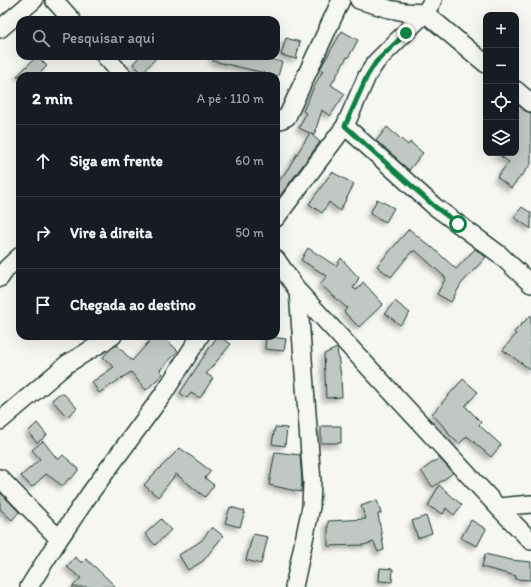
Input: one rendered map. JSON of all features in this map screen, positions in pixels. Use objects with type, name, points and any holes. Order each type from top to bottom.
[{"type":"street","points":[[0,29],[34,0]]},
{"type":"street","points":[[54,0],[68,16]]},
{"type":"street","points":[[280,120],[287,117],[341,0]]},
{"type":"street","points":[[359,0],[405,12],[429,7]]},
{"type":"street","points":[[429,7],[483,61]]},
{"type":"street","points":[[280,213],[345,126],[367,76],[376,62],[429,7]]},
{"type":"street","points":[[109,60],[119,72]]},
{"type":"street","points":[[519,93],[531,103]]},
{"type":"street","points":[[345,126],[434,206],[499,254],[531,284]]},
{"type":"street","points":[[2,269],[16,259]]},
{"type":"street","points":[[280,265],[298,290],[531,541]]},
{"type":"street","points":[[294,587],[311,507],[312,482],[298,290]]},
{"type":"street","points":[[1,418],[67,364],[106,340]]},
{"type":"street","points":[[29,587],[91,492],[164,393],[197,340]]},
{"type":"street","points":[[0,478],[60,539]]},
{"type":"street","points":[[498,507],[531,504]]},
{"type":"building","points":[[342,31],[358,40],[331,85],[345,94],[330,116],[322,110],[314,135],[299,128],[306,113],[303,111],[323,70],[320,69]]},
{"type":"building","points":[[286,38],[300,42],[296,59],[281,55]]},
{"type":"building","points":[[33,60],[41,60],[47,66],[41,72],[21,72]]},
{"type":"building","points":[[136,60],[154,60],[143,72],[141,72],[133,64]]},
{"type":"building","points":[[274,60],[282,62],[279,72],[261,72],[213,61]]},
{"type":"building","points":[[519,106],[525,111],[531,113],[531,164],[511,188],[497,177],[509,162],[500,156],[519,156]]},
{"type":"building","points":[[387,127],[408,145],[410,142],[423,153],[409,170],[376,141]]},
{"type":"building","points":[[310,133],[320,142],[280,196],[280,180]]},
{"type":"building","points":[[332,172],[354,184],[340,211],[329,202],[322,213],[309,204]]},
{"type":"building","points":[[377,199],[394,208],[386,222],[370,214]]},
{"type":"building","points":[[522,207],[531,213],[531,229],[514,217]]},
{"type":"building","points":[[409,229],[456,269],[475,249],[486,257],[461,284],[451,302],[437,294],[446,278],[415,250],[413,252],[412,251],[391,277],[377,266]]},
{"type":"building","points":[[308,248],[336,266],[341,258],[359,278],[353,288],[357,290],[363,282],[383,304],[359,327],[344,312],[347,308],[320,284],[327,276],[301,260]]},
{"type":"building","points":[[395,301],[410,313],[400,325],[385,313]]},
{"type":"building","points":[[531,315],[531,370],[503,350],[516,334],[514,332]]},
{"type":"building","points":[[286,339],[284,351],[265,349],[266,340]]},
{"type":"building","points":[[150,340],[167,340],[178,351],[160,370],[163,374],[146,390],[131,372],[99,393],[92,382],[114,367],[103,357],[112,348],[117,345],[132,361]]},
{"type":"building","points":[[215,340],[224,340],[231,344],[206,374],[213,378],[200,398],[191,393],[187,398],[180,393]]},
{"type":"building","points":[[337,348],[342,397],[326,398],[324,354]]},
{"type":"building","points":[[463,379],[478,392],[465,406],[481,422],[479,425],[501,445],[491,457],[467,436],[459,444],[432,414]]},
{"type":"building","points":[[59,394],[64,394],[77,408],[67,417],[52,400]]},
{"type":"building","points":[[37,423],[47,435],[37,443],[28,432]]},
{"type":"building","points":[[321,426],[341,426],[341,443],[321,443]]},
{"type":"building","points":[[275,427],[287,428],[285,446],[272,444]]},
{"type":"building","points":[[43,441],[58,460],[63,455],[79,469],[63,486],[46,474],[32,487],[21,476],[40,459],[32,450]]},
{"type":"building","points":[[180,448],[211,471],[205,478],[214,485],[205,497],[176,474],[158,497],[144,485]]},
{"type":"building","points":[[275,452],[300,455],[302,482],[301,492],[269,485]]},
{"type":"building","points":[[439,458],[453,473],[433,487],[421,471]]},
{"type":"building","points":[[439,485],[462,505],[454,515],[446,508],[443,514],[428,506]]},
{"type":"building","points":[[0,492],[19,512],[12,520],[0,509]]},
{"type":"building","points":[[377,500],[381,513],[378,514],[384,550],[378,552],[374,542],[363,545],[328,546],[328,521],[366,519],[361,506]]},
{"type":"building","points":[[230,507],[245,511],[240,527],[225,523]]},
{"type":"building","points":[[426,516],[432,533],[418,538],[412,521]]},
{"type":"building","points":[[161,519],[171,530],[155,545],[145,534]]},
{"type":"building","points":[[471,520],[486,529],[477,546],[461,538]]},
{"type":"building","points":[[212,527],[223,536],[203,561],[188,570],[179,555],[201,541]]},
{"type":"building","points":[[253,534],[268,537],[261,564],[246,560]]},
{"type":"building","points":[[485,554],[511,560],[531,562],[531,580],[515,579],[516,576],[482,567]]},
{"type":"building","points":[[75,557],[82,563],[86,559],[116,587],[72,587],[81,578],[67,567]]},
{"type":"building","points":[[380,568],[393,569],[392,582],[379,581]]},
{"type":"route","points":[[406,33],[376,62],[367,76],[345,126],[434,206],[458,224]]}]
